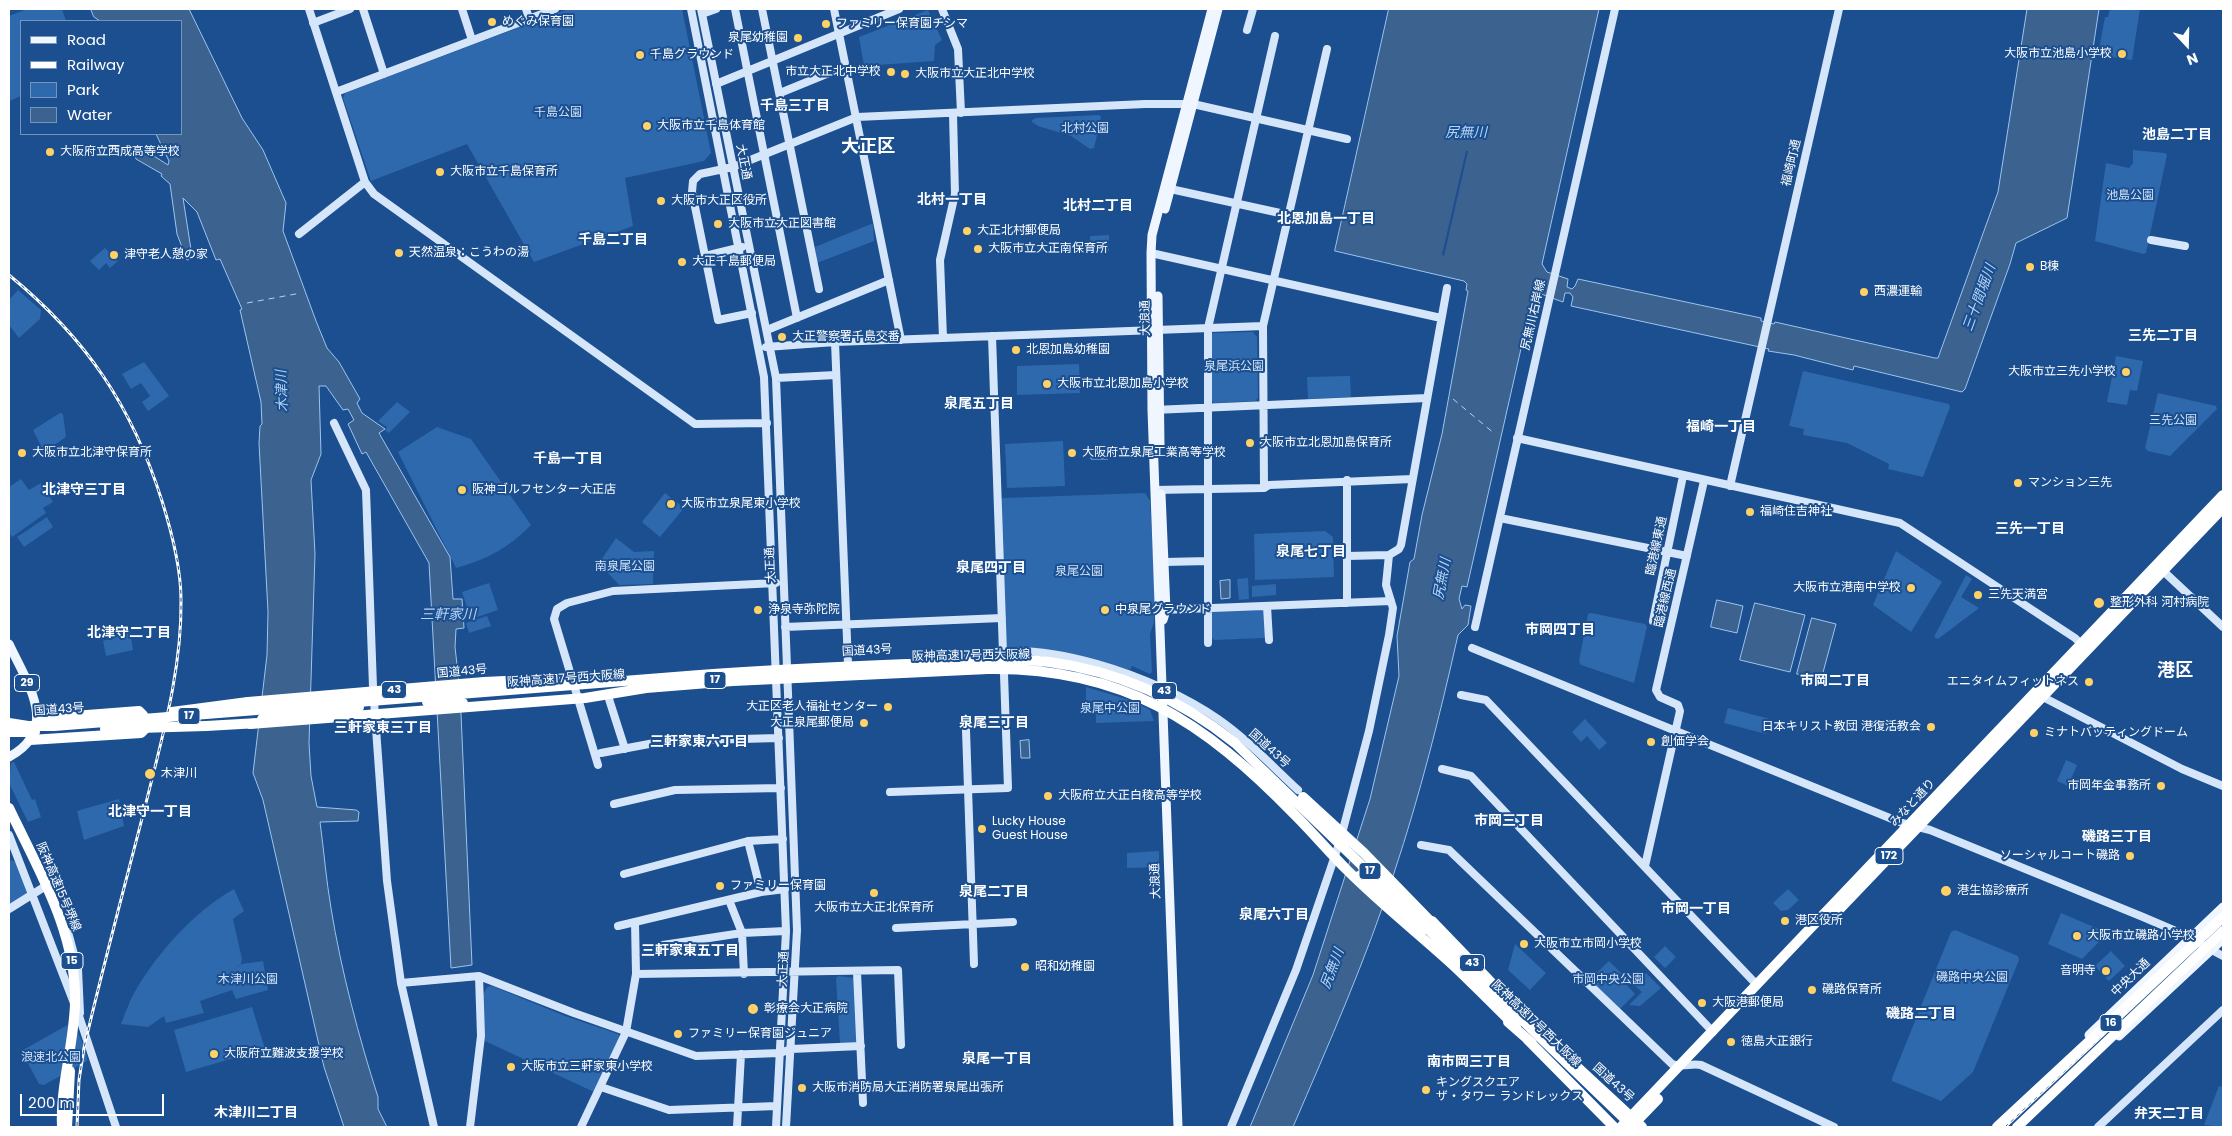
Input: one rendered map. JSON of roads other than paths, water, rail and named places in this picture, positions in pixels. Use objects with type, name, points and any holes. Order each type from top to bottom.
[{"type":"highway","name":"みなと通り","points":[[2160,568],[2223,495]]},
{"type":"highway","name":"みなと通り","points":[[1636,1124],[1680,1066],[1757,985],[1913,826],[2160,568],[2223,508]]},
{"type":"highway","name":"国道43号","points":[[9,734],[33,733],[104,724],[172,712],[248,702],[569,677],[648,675],[986,657],[1024,657],[1073,663],[1127,676],[1161,689],[1218,721],[1308,801],[1424,914],[1461,956],[1542,1036],[1636,1124]]},
{"type":"highway","name":"阪神高速17号西大阪線","points":[[327,710],[424,699],[742,672],[999,660],[1048,662],[1090,670],[1148,689],[1184,707],[1218,729],[1252,756],[1623,1127]]},
{"type":"highway","name":"国道43号","points":[[104,724],[206,726],[250,724],[568,699],[646,688],[733,681],[964,672],[988,669],[1042,671],[1077,676],[1114,687],[1152,702],[1180,716],[1221,745],[1346,869],[1406,926],[1453,966],[1516,1027],[1615,1127]]},
{"type":"highway","points":[[424,699],[472,688],[569,677]]},
{"type":"highway","points":[[172,712],[330,698],[391,699]]},
{"type":"highway","name":"阪神高速17号西大阪線","points":[[339,703],[391,699],[424,699]]},
{"type":"highway","points":[[424,699],[456,704],[568,699]]},
{"type":"highway","points":[[248,706],[339,703]]},
{"type":"highway","name":"17","points":[[9,724],[54,726],[339,703]]},
{"type":"highway","points":[[250,724],[314,716],[359,707]]},
{"type":"highway","points":[[206,726],[327,710]]},
{"type":"highway","name":"17","points":[[9,734],[327,710]]},
{"type":"highway","points":[[139,711],[144,715],[145,729],[141,733],[33,733],[48,718],[139,711]]},
{"type":"highway","name":"国道43号","points":[[9,724],[33,733]]},
{"type":"highway","points":[[1308,801],[1425,929]]},
{"type":"highway","name":"阪神高速15号堺線","points":[[9,808],[67,938],[75,978],[73,1027],[63,1092],[62,1127]]},
{"type":"highway","points":[[1292,814],[1425,929]]},
{"type":"highway","name":"阪神高速15号堺線","points":[[9,821],[52,916],[63,946],[68,976],[68,1013],[57,1092],[55,1127]]},
{"type":"highway","name":"みなと通り","points":[[1623,1127],[1636,1124],[1913,826]]},
{"type":"highway","name":"43","points":[[1403,890],[1527,1017],[1542,1036]]},
{"type":"highway","name":"43","points":[[1393,916],[1532,1043]]},
{"type":"highway","name":"16","points":[[1997,1127],[2223,917]]},
{"type":"highway","name":"阪神高速17号西大阪線","points":[[1425,929],[1579,1075],[1608,1097],[1636,1124]]},
{"type":"highway","name":"16","points":[[2017,1127],[2223,931]]},
{"type":"highway","points":[[67,1127],[73,1027]]},
{"type":"highway","points":[[1568,1073],[1615,1127]]},
{"type":"main road","name":"大浪通","points":[[1190,104],[1212,9]]},
{"type":"main road","name":"大浪通","points":[[1162,610],[1155,410],[1154,254],[1167,188],[1218,9]]},
{"type":"main road","name":"大浪通","points":[[1158,491],[1165,562],[1160,634],[1178,1127]]},
{"type":"main road","name":"29","points":[[9,644],[33,698],[33,733]]},
{"type":"main road","points":[[9,757],[22,750],[33,733]]},
{"type":"main road","name":"中央大通","points":[[1990,1127],[2223,907]]},
{"type":"main road","points":[[2021,1127],[2223,939]]},
{"type":"street","points":[[309,9],[365,182],[374,194],[695,424],[767,423]]},
{"type":"street","points":[[313,23],[350,9]]},
{"type":"street","points":[[363,9],[384,74]]},
{"type":"street","points":[[462,9],[472,40]]},
{"type":"street","points":[[526,9],[530,18]]},
{"type":"street","points":[[336,92],[555,9]]},
{"type":"street","name":"大正通","points":[[690,9],[760,350],[767,423],[773,583],[782,667]]},
{"type":"street","points":[[702,12],[716,9]]},
{"type":"street","points":[[735,9],[797,318]]},
{"type":"street","points":[[762,9],[819,289]]},
{"type":"street","points":[[834,9],[901,340]]},
{"type":"street","points":[[716,84],[899,9]]},
{"type":"street","points":[[942,9],[958,49],[955,194],[940,260],[942,338]]},
{"type":"street","points":[[1247,30],[1253,9]]},
{"type":"street","name":"尻無川右岸線","points":[[1475,627],[1615,9]]},
{"type":"street","name":"福崎町通","points":[[1730,486],[1839,9]]},
{"type":"street","name":"大正通","points":[[702,12],[776,378],[785,627],[779,738],[786,932],[776,1127]]},
{"type":"street","points":[[1208,643],[1208,328],[1274,36]]},
{"type":"street","points":[[1264,488],[1265,404],[1263,326],[1327,49]]},
{"type":"street","points":[[780,93],[846,66]]},
{"type":"street","points":[[752,313],[718,320],[692,184],[700,174],[733,167],[856,117],[1145,104],[1190,104],[1347,139]]},
{"type":"street","points":[[299,234],[365,182]]},
{"type":"street","points":[[1167,188],[1288,215]]},
{"type":"street","points":[[2151,240],[2185,246]]},
{"type":"street","points":[[705,256],[749,246]]},
{"type":"street","points":[[1154,254],[1442,318]]},
{"type":"street","points":[[766,330],[889,280]]},
{"type":"street","points":[[1347,556],[1389,555],[1399,549],[1401,544],[1447,288]]},
{"type":"street","points":[[760,350],[770,346],[835,342],[1263,326]]},
{"type":"street","points":[[992,336],[1003,653]]},
{"type":"street","points":[[835,342],[848,664]]},
{"type":"street","points":[[776,378],[836,375]]},
{"type":"street","points":[[1155,410],[1208,406],[1427,398]]},
{"type":"street","points":[[334,422],[366,490],[379,796],[387,881],[401,983],[434,1127]]},
{"type":"street","points":[[1517,438],[1900,523],[2066,632],[2084,647]]},
{"type":"street","name":"臨港線東通","points":[[1653,621],[1684,476]]},
{"type":"street","points":[[1158,491],[1264,488],[1269,485],[1347,480],[1412,479]]},
{"type":"street","points":[[1347,480],[1347,603]]},
{"type":"street","name":"臨港線西通","points":[[1676,730],[1679,707],[1660,698],[1656,690],[1704,481]]},
{"type":"street","points":[[1500,518],[1686,556]]},
{"type":"street","points":[[1231,1127],[1296,970],[1340,841],[1369,731],[1390,635],[1393,610],[1386,585],[1389,555]]},
{"type":"street","points":[[1165,562],[1208,561]]},
{"type":"street","points":[[2160,568],[2223,627]]},
{"type":"street","points":[[598,765],[554,619],[557,609],[567,603],[613,591],[783,581]]},
{"type":"street","points":[[1162,610],[1391,601]]},
{"type":"street","points":[[1268,606],[1269,640]]},
{"type":"street","points":[[785,627],[1002,618]]},
{"type":"street","points":[[1472,648],[1913,826],[1930,830],[2056,881],[2190,938],[2223,956]]},
{"type":"street","points":[[965,659],[979,654],[1050,655],[1084,661],[1162,687],[1219,720],[1298,790]]},
{"type":"street","points":[[964,672],[1049,676],[1093,684],[1136,698],[1162,711],[1218,746],[1292,814]]},
{"type":"street","points":[[890,792],[1008,788],[1004,674]]},
{"type":"street","name":"大正通","points":[[782,679],[797,930],[786,1127]]},
{"type":"street","points":[[1461,695],[1486,700],[1757,985]]},
{"type":"street","points":[[2039,695],[2182,769],[2223,786]]},
{"type":"street","points":[[608,696],[625,749]]},
{"type":"street","points":[[966,730],[974,964]]},
{"type":"street","points":[[1645,866],[1676,730]]},
{"type":"street","points":[[601,754],[665,741],[779,738]]},
{"type":"street","points":[[1442,769],[1471,776],[1713,1032]]},
{"type":"street","points":[[614,804],[675,790],[781,788]]},
{"type":"street","points":[[9,800],[49,884],[76,954],[81,992],[80,1016]]},
{"type":"street","points":[[9,835],[80,1016],[116,1127]]},
{"type":"street","points":[[624,874],[748,841],[783,839]]},
{"type":"street","points":[[748,841],[761,892]]},
{"type":"street","points":[[1420,845],[1449,850],[1672,1064],[1680,1066],[1692,1063],[1701,1065],[1834,1127]]},
{"type":"street","points":[[9,909],[49,884]]},
{"type":"street","points":[[618,926],[761,892],[785,889]]},
{"type":"street","points":[[729,900],[742,933],[744,974]]},
{"type":"street","points":[[582,1127],[626,1032],[636,974],[635,922]]},
{"type":"street","points":[[896,928],[1013,922]]},
{"type":"street","points":[[664,946],[742,933],[786,932]]},
{"type":"street","points":[[636,974],[744,974],[898,970],[901,1045]]},
{"type":"street","points":[[857,972],[863,1103]]},
{"type":"street","points":[[401,983],[479,976],[574,1013],[696,1056],[780,1053],[791,1049],[861,1046]]},
{"type":"street","points":[[470,1127],[481,1036],[479,976]]},
{"type":"street","points":[[2098,1127],[2223,1010]]},
{"type":"street","points":[[737,1127],[741,1054]]},
{"type":"street","points":[[601,1087],[669,1110],[777,1106]]},
{"type":"water","name":"三軒家川","points":[[91,9],[189,9],[242,118],[263,150],[286,203],[283,231],[327,348],[339,362],[360,399],[357,403],[362,413],[385,429],[379,433],[450,557],[453,599],[462,599],[464,628],[456,629],[455,647],[460,691],[472,965],[451,968],[429,563],[366,452],[362,454],[348,424],[354,420],[348,409],[343,410],[326,386],[319,386],[321,454],[311,480],[315,554],[309,743],[311,776],[317,807],[356,810],[359,812],[358,821],[320,822],[329,897],[345,979],[357,1028],[378,1097],[378,1109],[387,1127],[344,1127],[324,1067],[263,800],[253,773],[267,655],[268,612],[259,443],[260,426],[262,424],[261,402],[240,310],[242,309],[220,259],[216,260],[197,212],[183,198],[192,256],[191,259],[187,260],[177,234],[170,184],[161,176],[162,174],[136,159],[133,152],[135,149],[143,149],[168,165],[169,161],[156,135],[182,135],[182,20],[98,20],[94,17]]},
{"type":"water","name":"尻無川","points":[[1389,9],[1599,9],[1542,264],[1547,272],[1568,279],[1567,287],[1572,289],[1578,279],[1761,318],[1761,321],[1774,324],[1775,322],[1938,358],[1998,192],[2027,9],[2099,9],[2067,218],[2016,243],[1965,389],[1962,392],[1854,366],[1853,370],[1794,355],[1768,351],[1769,349],[1571,306],[1573,297],[1570,293],[1565,293],[1563,302],[1541,294],[1532,300],[1467,587],[1462,586],[1459,599],[1462,609],[1465,605],[1471,606],[1468,625],[1458,635],[1421,785],[1383,905],[1346,1001],[1293,1127],[1250,1127],[1313,975],[1370,799],[1399,676],[1397,636],[1410,562],[1414,559],[1422,515],[1442,434],[1468,291],[1466,290],[1467,284],[1464,281],[1335,251]]},
{"type":"water","points":[[1107,449],[1108,459],[1091,459],[1090,450]]},
{"type":"water","points":[[1230,580],[1230,598],[1221,599],[1220,581]]},
{"type":"water","points":[[1717,600],[1743,606],[1737,633],[1711,627]]},
{"type":"water","points":[[1755,603],[1805,615],[1790,672],[1740,660]]},
{"type":"water","points":[[1812,618],[1836,624],[1821,680],[1797,674]]},
{"type":"water","points":[[1029,740],[1030,758],[1021,758],[1020,741]]},
{"type":"railway","points":[[9,275],[36,299],[83,349],[121,404],[150,467],[162,501],[175,550],[181,588],[178,652],[170,703],[84,1048],[79,1080],[77,1127]]},
{"type":"railway","points":[[2005,1127],[2223,922]]},
{"type":"place","name":"めぐみ保育園","points":[[492,22]]},
{"type":"place","name":"ファミリー保育園チシマ","points":[[826,24]]},
{"type":"place","name":"泉尾幼稚園","points":[[798,38]]},
{"type":"place","name":"大阪市立池島小学校","points":[[2122,54]]},
{"type":"place","name":"千島グラウンド","points":[[640,55]]},
{"type":"place","name":"市立大正北中学校","points":[[891,72]]},
{"type":"place","name":"大阪市立大正北中学校","points":[[905,74]]},
{"type":"place","name":"大阪市立千島体育館","points":[[647,126]]},
{"type":"place","name":"大阪府立西成高等学校","points":[[50,152]]},
{"type":"place","name":"大阪市立千島保育所","points":[[440,172]]},
{"type":"place","name":"大阪市大正区役所","points":[[661,201]]},
{"type":"place","name":"大阪市立大正図書館","points":[[718,224]]},
{"type":"place","name":"大正北村郵便局","points":[[967,231]]},
{"type":"place","name":"大阪市立大正南保育所","points":[[978,249]]},
{"type":"place","name":"天然温泉：こうわの湯","points":[[399,253]]},
{"type":"place","name":"津守老人憩の家","points":[[114,255]]},
{"type":"place","name":"大正千島郵便局","points":[[682,262]]},
{"type":"place","name":"B棟","points":[[2030,267]]},
{"type":"place","name":"西濃運輸","points":[[1864,292]]},
{"type":"place","name":"大正警察署千島交番","points":[[782,337]]},
{"type":"place","name":"北恩加島幼稚園","points":[[1016,350]]},
{"type":"place","name":"大阪市立三先小学校","points":[[2126,372]]},
{"type":"place","name":"大阪市立北恩加島小学校","points":[[1047,384]]},
{"type":"place","name":"大阪市立北恩加島保育所","points":[[1250,443]]},
{"type":"place","name":"大阪市立北津守保育所","points":[[22,453]]},
{"type":"place","name":"大阪府立泉尾工業高等学校","points":[[1072,453]]},
{"type":"place","name":"マンション三先","points":[[2018,483]]},
{"type":"place","name":"阪神ゴルフセンター大正店","points":[[462,490]]},
{"type":"place","name":"大阪市立泉尾東小学校","points":[[671,504]]},
{"type":"place","name":"福崎住吉神社","points":[[1750,512]]},
{"type":"place","name":"大阪市立港南中学校","points":[[1911,588]]},
{"type":"place","name":"三先天満宮","points":[[1978,595]]},
{"type":"place","name":"整形外科 河村病院","points":[[2099,603]]},
{"type":"place","name":"浄泉寺弥陀院","points":[[758,610]]},
{"type":"place","name":"中泉尾グラウンド","points":[[1105,610]]},
{"type":"place","name":"エニタイムフィットネス","points":[[2089,682]]},
{"type":"place","name":"大正区老人福祉センター","points":[[888,707]]},
{"type":"place","name":"大正泉尾郵便局","points":[[864,723]]},
{"type":"place","name":"日本キリスト教団 港復活教会","points":[[1931,727]]},
{"type":"place","name":"ミナトバッティングドーム","points":[[2034,733]]},
{"type":"place","name":"創価学会","points":[[1651,742]]},
{"type":"place","name":"木津川","points":[[150,774]]},
{"type":"place","name":"市岡年金事務所","points":[[2161,786]]},
{"type":"place","name":"大阪府立大正白稜高等学校","points":[[1048,796]]},
{"type":"place","name":"Lucky House Guest House","points":[[982,829]]},
{"type":"place","name":"ソーシャルコート磯路","points":[[2130,856]]},
{"type":"place","name":"ファミリー保育園","points":[[720,886]]},
{"type":"place","name":"港生協診療所","points":[[1946,891]]},
{"type":"place","name":"大阪市立大正北保育所","points":[[874,893]]},
{"type":"place","name":"港区役所","points":[[1785,921]]},
{"type":"place","name":"大阪市立磯路小学校","points":[[2077,936]]},
{"type":"place","name":"大阪市立市岡小学校","points":[[1524,944]]},
{"type":"place","name":"昭和幼稚園","points":[[1025,967]]},
{"type":"place","name":"音明寺","points":[[2106,971]]},
{"type":"place","name":"磯路保育所","points":[[1812,990]]},
{"type":"place","name":"大阪港郵便局","points":[[1702,1003]]},
{"type":"place","name":"彰療会大正病院","points":[[753,1009]]},
{"type":"place","name":"ファミリー保育園ジュニア","points":[[678,1034]]},
{"type":"place","name":"徳島大正銀行","points":[[1731,1042]]},
{"type":"place","name":"大阪府立難波支援学校","points":[[214,1054]]},
{"type":"place","name":"大阪市立三軒家東小学校","points":[[511,1067]]},
{"type":"place","name":"大阪市消防局大正消防署泉尾出張所","points":[[802,1088]]},
{"type":"place","name":"キングスクエア ザ・タワー ランドレックス","points":[[1426,1090]]},
{"type":"district","name":"千島三丁目","points":[[795,106]]},
{"type":"district","name":"池島二丁目","points":[[2177,135]]},
{"type":"district","name":"大正区","points":[[868,147]]},
{"type":"district","name":"北村一丁目","points":[[952,200]]},
{"type":"district","name":"北村二丁目","points":[[1098,206]]},
{"type":"district","name":"北恩加島一丁目","points":[[1326,219]]},
{"type":"district","name":"千島二丁目","points":[[613,240]]},
{"type":"district","name":"三先二丁目","points":[[2163,336]]},
{"type":"district","name":"泉尾五丁目","points":[[979,404]]},
{"type":"district","name":"福崎一丁目","points":[[1721,427]]},
{"type":"district","name":"千島一丁目","points":[[568,459]]},
{"type":"district","name":"北津守三丁目","points":[[84,490]]},
{"type":"district","name":"三先一丁目","points":[[2030,529]]},
{"type":"district","name":"泉尾七丁目","points":[[1311,552]]},
{"type":"district","name":"泉尾四丁目","points":[[991,568]]},
{"type":"district","name":"市岡四丁目","points":[[1560,630]]},
{"type":"district","name":"北津守二丁目","points":[[129,633]]},
{"type":"district","name":"港区","points":[[2175,671]]},
{"type":"district","name":"市岡二丁目","points":[[1835,681]]},
{"type":"district","name":"泉尾三丁目","points":[[994,723]]},
{"type":"district","name":"三軒家東三丁目","points":[[383,728]]},
{"type":"district","name":"三軒家東六丁目","points":[[699,742]]},
{"type":"district","name":"北津守一丁目","points":[[150,812]]},
{"type":"district","name":"市岡三丁目","points":[[1509,821]]},
{"type":"district","name":"磯路三丁目","points":[[2117,837]]},
{"type":"district","name":"泉尾二丁目","points":[[994,892]]},
{"type":"district","name":"市岡一丁目","points":[[1696,909]]},
{"type":"district","name":"泉尾六丁目","points":[[1274,915]]},
{"type":"district","name":"三軒家東五丁目","points":[[690,951]]},
{"type":"district","name":"磯路二丁目","points":[[1921,1014]]},
{"type":"district","name":"泉尾一丁目","points":[[997,1059]]},
{"type":"district","name":"南市岡三丁目","points":[[1469,1062]]},
{"type":"district","name":"木津川二丁目","points":[[256,1113]]},
{"type":"district","name":"弁天二丁目","points":[[2169,1114]]},
{"type":"park label","name":"千島公園","points":[[558,113]]},
{"type":"park label","name":"北村公園","points":[[1085,129]]},
{"type":"park label","name":"池島公園","points":[[2130,196]]},
{"type":"park label","name":"泉尾浜公園","points":[[1234,367]]},
{"type":"park label","name":"三先公園","points":[[2173,421]]},
{"type":"park label","name":"南泉尾公園","points":[[625,567]]},
{"type":"park label","name":"泉尾公園","points":[[1079,572]]},
{"type":"park label","name":"泉尾中公園","points":[[1110,709]]},
{"type":"park label","name":"磯路中央公園","points":[[1972,978]]},
{"type":"park label","name":"木津川公園","points":[[248,980]]},
{"type":"park label","name":"市岡中央公園","points":[[1608,980]]},
{"type":"park label","name":"浪速北公園","points":[[51,1058]]},
{"type":"water label","name":"三十間堀川","points":[[1980,298]]}]
